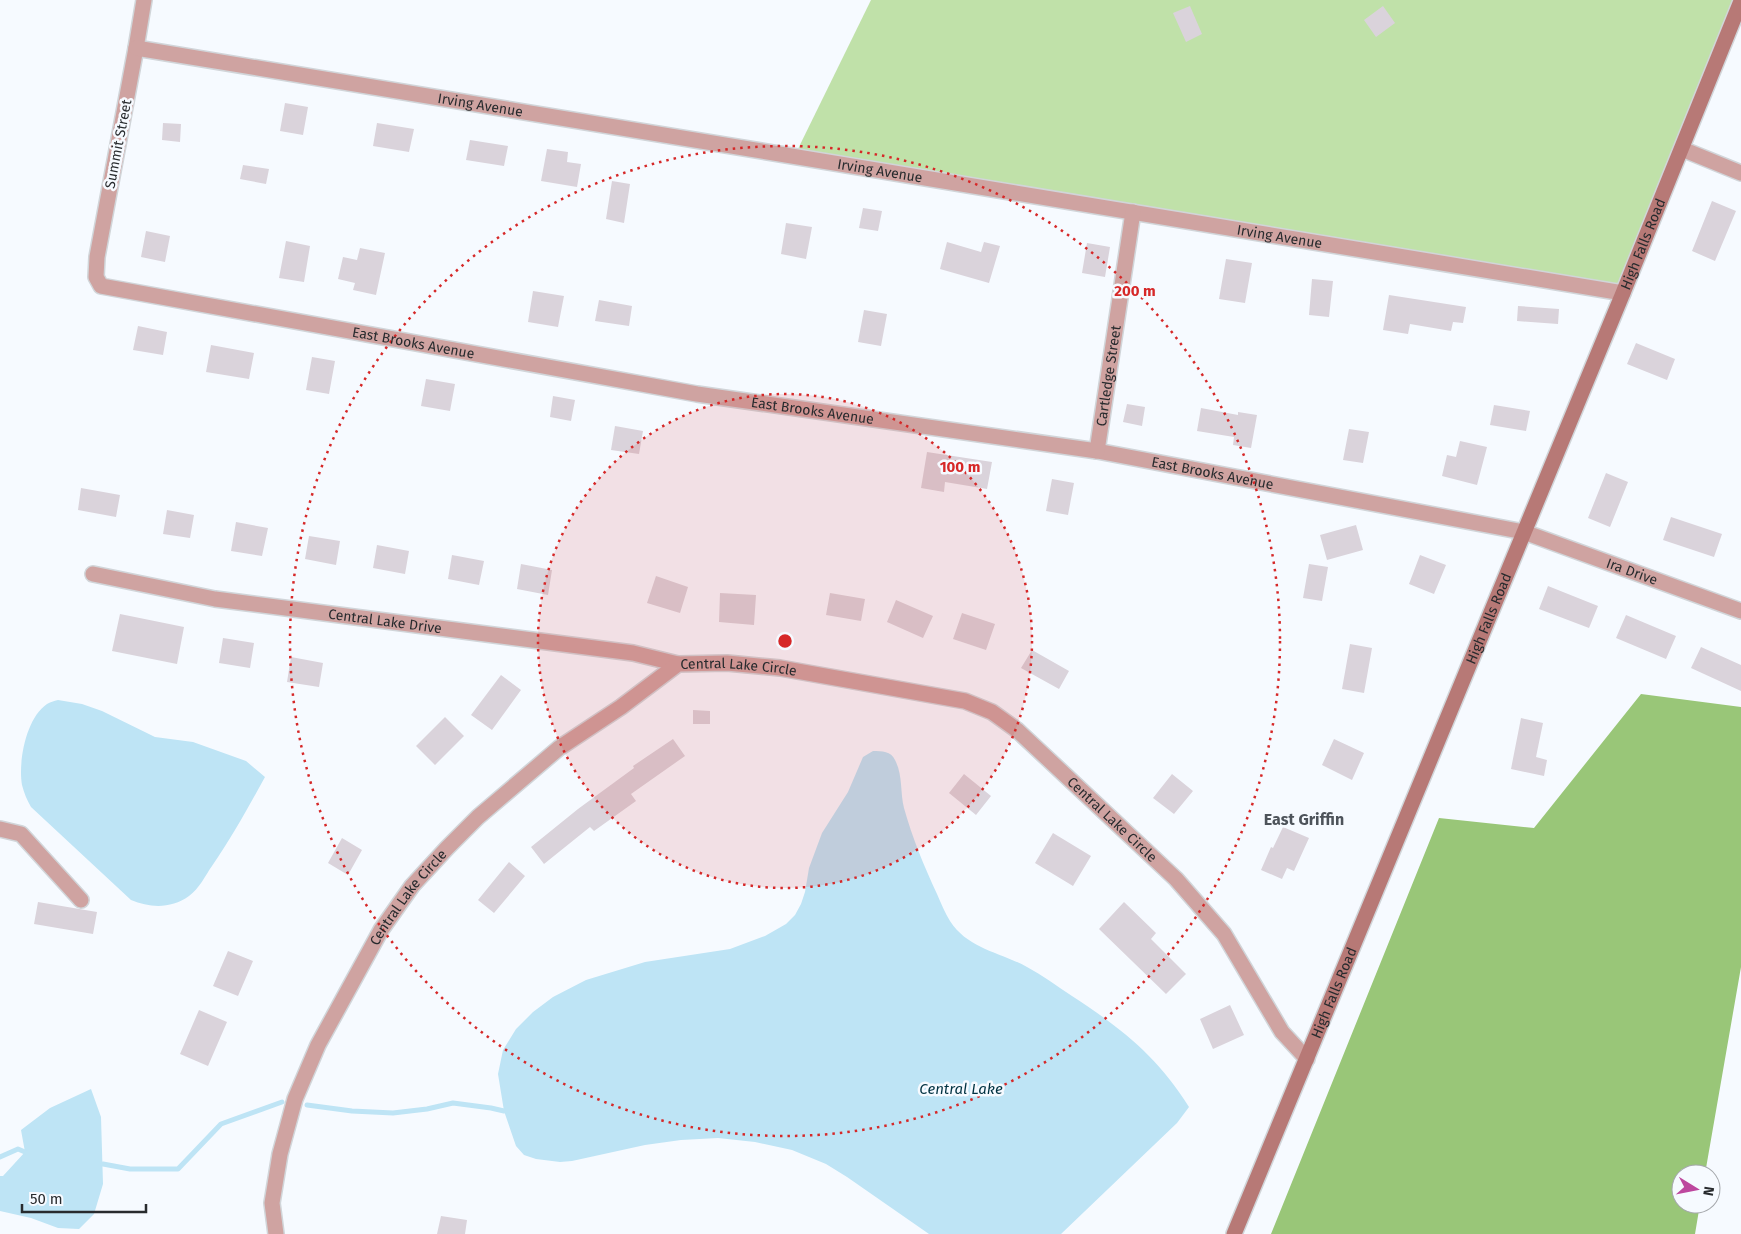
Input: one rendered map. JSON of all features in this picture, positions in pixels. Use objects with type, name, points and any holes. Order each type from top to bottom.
[{"type":"street","name":"Summit Street","points":[[101,286],[96,278],[97,256],[144,0]]},
{"type":"street","name":"High Falls Road","points":[[1234,1234],[1623,293],[1741,1]]},
{"type":"street","name":"Irving Avenue","points":[[136,48],[1623,293]]},
{"type":"street","points":[[1682,149],[1741,173]]},
{"type":"street","name":"Cartledge Street","points":[[1097,451],[1133,212]]},
{"type":"street","name":"East Brooks Avenue","points":[[101,286],[697,394],[1097,451],[1524,532]]},
{"type":"street","name":"Ira Drive","points":[[1524,532],[1741,611]]},
{"type":"street","name":"Central Lake Drive","points":[[93,574],[215,599],[633,653],[678,664]]},
{"type":"street","name":"Central Lake Circle","points":[[276,1234],[272,1203],[280,1154],[295,1098],[318,1045],[348,989],[381,930],[412,886],[478,817],[559,748],[621,707],[678,664],[726,663],[780,668],[965,701],[992,712],[1017,730],[1176,879],[1224,934],[1282,1032],[1307,1059]]},
{"type":"street","points":[[0,829],[21,834],[81,900]]},
{"type":"green space","points":[[871,0],[1735,0],[1618,290],[794,157]]},
{"type":"green space","points":[[1641,694],[1741,707],[1741,967],[1707,1164],[1671,1164],[1671,1214],[1698,1214],[1695,1234],[1271,1234],[1439,818],[1534,828]]},
{"type":"water","points":[[58,700],[82,704],[102,711],[155,737],[193,742],[246,761],[265,777],[226,844],[199,886],[189,896],[175,903],[160,906],[146,905],[131,900],[31,807],[22,785],[21,775],[25,741],[34,719],[40,711],[48,703]]},
{"type":"water","name":"Central Lake","points":[[873,751],[889,753],[898,766],[904,808],[915,841],[927,873],[950,921],[957,930],[975,944],[1033,970],[1090,1008],[1137,1044],[1164,1073],[1189,1107],[1177,1123],[1061,1234],[929,1234],[826,1164],[792,1150],[755,1142],[718,1138],[681,1140],[645,1145],[560,1162],[536,1159],[524,1155],[516,1146],[504,1111],[498,1074],[503,1050],[516,1029],[533,1012],[553,997],[586,980],[645,962],[730,949],[765,936],[786,924],[795,915],[801,904],[809,868],[822,833],[848,792],[863,757]]},
{"type":"water","points":[[91,1089],[101,1117],[103,1184],[94,1214],[79,1229],[58,1228],[31,1218],[0,1211],[0,1176],[3,1176],[25,1152],[21,1130],[50,1108]]},
{"type":"building","points":[[1190,6],[1202,34],[1186,42],[1173,13]]},
{"type":"building","points":[[1383,6],[1395,23],[1376,37],[1364,20]]},
{"type":"building","points":[[285,103],[308,107],[303,135],[280,131]]},
{"type":"building","points":[[163,123],[181,124],[180,142],[162,140]]},
{"type":"building","points":[[377,123],[414,129],[409,152],[373,146]]},
{"type":"building","points":[[470,140],[508,146],[504,166],[466,160]]},
{"type":"building","points":[[547,149],[568,152],[567,162],[581,164],[577,187],[541,181]]},
{"type":"building","points":[[243,165],[269,169],[266,184],[240,179]]},
{"type":"building","points":[[612,181],[630,184],[624,223],[606,219]]},
{"type":"building","points":[[1712,201],[1736,211],[1715,261],[1692,251]]},
{"type":"building","points":[[863,208],[882,211],[878,231],[859,228]]},
{"type":"building","points":[[786,223],[812,227],[806,259],[781,254]]},
{"type":"building","points":[[146,231],[170,236],[165,262],[141,257]]},
{"type":"building","points":[[286,241],[310,246],[304,282],[279,278]]},
{"type":"building","points":[[947,242],[981,252],[984,242],[1000,246],[989,283],[940,269]]},
{"type":"building","points":[[1087,243],[1110,247],[1105,277],[1082,273]]},
{"type":"building","points":[[360,248],[385,253],[376,295],[353,290],[355,283],[338,279],[343,257],[357,260]]},
{"type":"building","points":[[1226,259],[1252,263],[1245,303],[1219,299]]},
{"type":"building","points":[[1312,279],[1333,281],[1329,317],[1309,315]]},
{"type":"building","points":[[533,291],[564,296],[558,327],[528,322]]},
{"type":"building","points":[[1389,295],[1466,307],[1463,323],[1453,322],[1451,331],[1410,324],[1408,334],[1383,330]]},
{"type":"building","points":[[599,300],[632,306],[629,326],[595,321]]},
{"type":"building","points":[[1518,306],[1559,309],[1558,324],[1517,321]]},
{"type":"building","points":[[864,310],[887,314],[881,346],[858,342]]},
{"type":"building","points":[[138,326],[167,332],[163,355],[133,350]]},
{"type":"building","points":[[1636,343],[1675,359],[1667,380],[1627,364]]},
{"type":"building","points":[[211,345],[254,353],[249,379],[206,372]]},
{"type":"building","points":[[312,357],[335,361],[329,394],[306,390]]},
{"type":"building","points":[[426,379],[455,384],[450,411],[421,406]]},
{"type":"building","points":[[553,396],[575,400],[571,421],[550,417]]},
{"type":"building","points":[[1127,404],[1145,407],[1142,426],[1123,422]]},
{"type":"building","points":[[1494,405],[1530,411],[1526,431],[1490,425]]},
{"type":"building","points":[[1201,408],[1238,415],[1238,412],[1257,415],[1251,448],[1233,445],[1234,437],[1197,431]]},
{"type":"building","points":[[615,426],[643,431],[639,454],[611,450]]},
{"type":"building","points":[[1349,429],[1369,432],[1363,463],[1343,460]]},
{"type":"building","points":[[1460,441],[1487,447],[1477,485],[1442,476],[1447,455],[1456,457]]},
{"type":"building","points":[[927,452],[992,462],[987,489],[945,482],[944,492],[921,488]]},
{"type":"building","points":[[1606,473],[1628,482],[1610,527],[1588,518]]},
{"type":"building","points":[[1052,479],[1074,483],[1068,515],[1046,511]]},
{"type":"building","points":[[81,488],[120,495],[116,517],[78,510]]},
{"type":"building","points":[[167,510],[194,515],[190,538],[163,534]]},
{"type":"building","points":[[1671,517],[1722,534],[1714,557],[1663,540]]},
{"type":"building","points":[[236,522],[268,528],[262,556],[231,551]]},
{"type":"building","points":[[1356,525],[1363,550],[1327,560],[1320,535]]},
{"type":"building","points":[[309,536],[340,541],[336,565],[305,559]]},
{"type":"building","points":[[377,545],[409,551],[405,574],[373,568]]},
{"type":"building","points":[[452,555],[484,561],[479,585],[448,579]]},
{"type":"building","points":[[1420,555],[1446,565],[1434,594],[1409,584]]},
{"type":"building","points":[[521,564],[552,570],[548,595],[517,589]]},
{"type":"building","points":[[1309,564],[1328,567],[1322,601],[1303,598]]},
{"type":"building","points":[[656,576],[688,587],[680,613],[647,603]]},
{"type":"building","points":[[1548,586],[1598,606],[1589,628],[1539,609]]},
{"type":"building","points":[[720,593],[756,595],[754,625],[719,622]]},
{"type":"building","points":[[830,593],[865,599],[861,621],[826,615]]},
{"type":"building","points":[[896,600],[933,616],[923,638],[887,622]]},
{"type":"building","points":[[962,613],[995,624],[986,650],[953,639]]},
{"type":"building","points":[[120,614],[184,627],[177,664],[112,651]]},
{"type":"building","points":[[1626,615],[1676,636],[1666,659],[1616,638]]},
{"type":"building","points":[[223,638],[254,643],[250,668],[219,663]]},
{"type":"building","points":[[1350,644],[1372,648],[1364,693],[1342,689]]},
{"type":"building","points":[[1701,647],[1741,665],[1741,691],[1691,668]]},
{"type":"building","points":[[1032,650],[1069,671],[1059,689],[1021,668]]},
{"type":"building","points":[[291,657],[323,663],[319,687],[287,682]]},
{"type":"building","points":[[501,675],[521,690],[492,730],[471,715]]},
{"type":"building","points":[[693,710],[710,711],[710,724],[693,724]]},
{"type":"building","points":[[445,717],[464,736],[435,765],[416,746]]},
{"type":"building","points":[[1521,718],[1543,723],[1536,757],[1547,760],[1544,776],[1511,769]]},
{"type":"building","points":[[673,739],[685,756],[631,794],[636,801],[594,831],[590,827],[544,864],[531,847],[578,809],[634,768],[633,766]]},
{"type":"building","points":[[1334,739],[1364,753],[1352,780],[1322,765]]},
{"type":"building","points":[[964,774],[991,796],[976,815],[949,793]]},
{"type":"building","points":[[1172,774],[1193,791],[1174,814],[1153,798]]},
{"type":"building","points":[[1283,827],[1309,838],[1294,871],[1287,868],[1282,879],[1261,870],[1271,847],[1273,848]]},
{"type":"building","points":[[1053,833],[1091,856],[1073,886],[1035,863]]},
{"type":"building","points":[[342,838],[362,850],[348,875],[328,863]]},
{"type":"building","points":[[509,862],[525,876],[494,913],[478,900]]},
{"type":"building","points":[[38,902],[97,912],[93,934],[34,924]]},
{"type":"building","points":[[1124,902],[1156,933],[1151,939],[1186,974],[1166,994],[1099,929]]},
{"type":"building","points":[[228,951],[253,961],[238,996],[213,986]]},
{"type":"building","points":[[1230,1005],[1244,1035],[1213,1049],[1200,1019]]},
{"type":"building","points":[[199,1010],[227,1022],[208,1066],[180,1054]]},
{"type":"building","points":[[441,1216],[467,1220],[465,1234],[437,1234]]},
{"type":"waterway","points":[[103,1164],[130,1169],[178,1169],[221,1124],[282,1102]]},
{"type":"waterway","points":[[307,1105],[352,1111],[393,1113],[427,1109],[453,1103],[504,1111]]},
{"type":"waterway","points":[[0,1157],[18,1149],[25,1152]]},
{"type":"district","name":"East Griffin","points":[[1304,819]]}]
